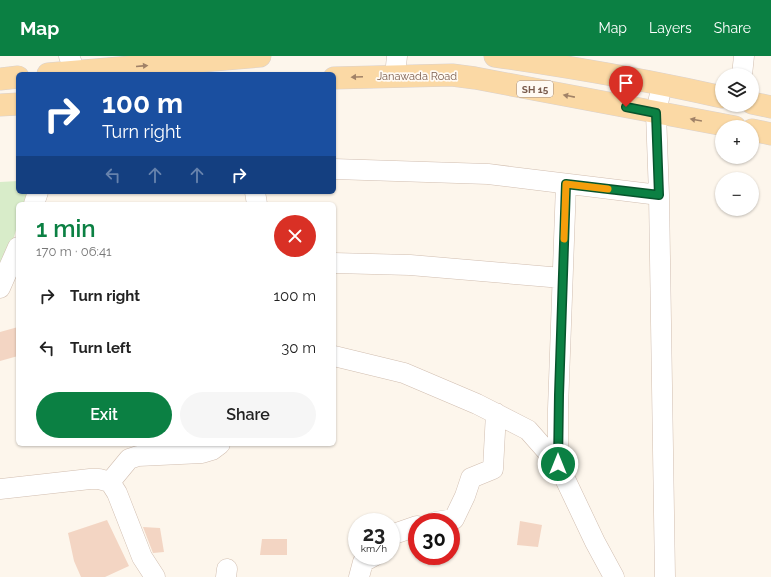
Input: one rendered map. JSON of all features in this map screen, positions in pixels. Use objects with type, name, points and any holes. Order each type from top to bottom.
[{"type":"main road","points":[[53,72],[72,64],[260,56]]},
{"type":"main road","name":"SH 15","points":[[495,56],[556,65],[662,84],[715,95]]},
{"type":"main road","name":"Janawada Road","points":[[336,78],[396,66],[475,78],[715,123]]},
{"type":"main road","points":[[0,79],[16,77]]},
{"type":"main road","points":[[0,105],[16,104]]},
{"type":"main road","points":[[759,104],[771,107]]},
{"type":"main road","points":[[759,131],[771,134]]},
{"type":"street","points":[[743,68],[744,56]]},
{"type":"street","points":[[662,84],[656,113],[659,195],[665,577]]},
{"type":"street","points":[[336,169],[488,174],[659,195]]},
{"type":"street","points":[[558,464],[558,409],[566,184]]},
{"type":"street","points":[[0,288],[16,252]]},
{"type":"street","points":[[336,263],[410,265],[562,278]]},
{"type":"street","points":[[336,356],[404,373],[477,404],[528,430],[558,464],[614,577]]},
{"type":"street","points":[[457,513],[471,478],[493,469],[496,413]]},
{"type":"street","points":[[110,482],[129,460],[138,456],[202,453],[212,450],[217,446]]},
{"type":"street","points":[[0,489],[90,478],[110,482],[117,493],[142,557],[155,577]]},
{"type":"street","points":[[359,577],[362,565]]},
{"type":"green space","points":[[16,181],[16,194],[27,194],[25,202],[16,202],[16,230],[0,267],[0,182]]},
{"type":"building","points":[[16,328],[16,357],[0,361],[0,332]]},
{"type":"building","points":[[107,520],[129,566],[105,577],[81,577],[74,561],[68,533]]},
{"type":"building","points":[[520,521],[542,525],[538,547],[517,545]]},
{"type":"building","points":[[143,527],[160,528],[164,552],[153,553]]},
{"type":"building","points":[[262,539],[287,539],[287,555],[260,555]]},
{"type":"slow traffic","points":[[564,239],[566,184],[608,189]]},
{"type":"route","points":[[558,464],[558,409],[566,184],[659,195],[656,113],[626,107]]}]
